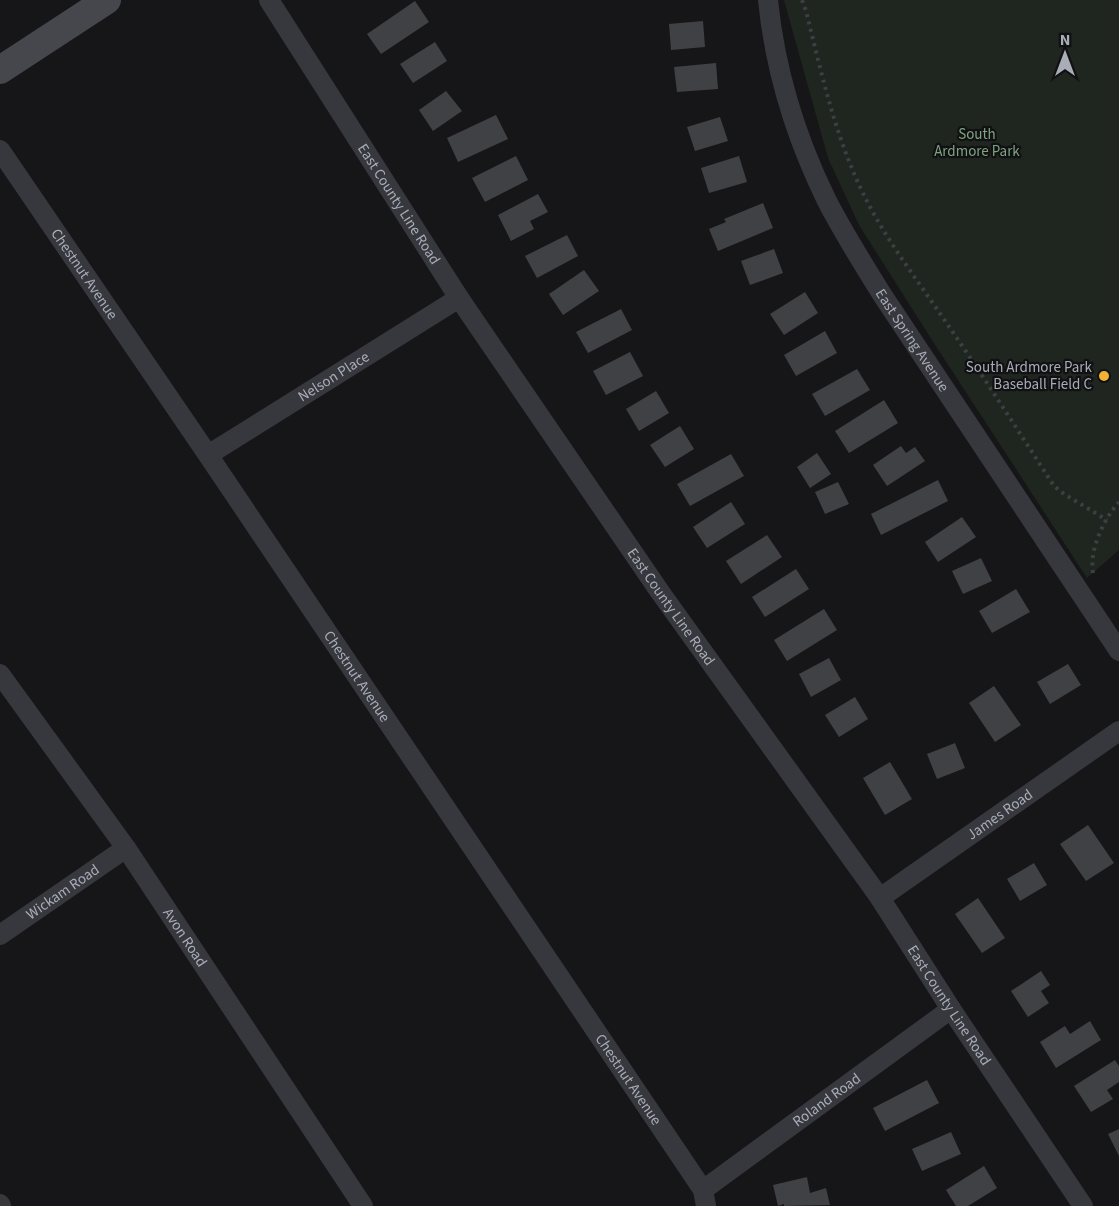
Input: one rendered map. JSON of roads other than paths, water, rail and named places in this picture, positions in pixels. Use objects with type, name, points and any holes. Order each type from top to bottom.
[{"type":"main road","points":[[0,70],[107,0]]},
{"type":"street","name":"East County Line Road","points":[[269,0],[459,298],[660,592],[880,898],[951,1009],[1083,1206]]},
{"type":"street","name":"East Spring Avenue","points":[[768,0],[784,91],[796,129],[827,201],[883,296],[1119,651]]},
{"type":"street","name":"Chestnut Avenue","points":[[0,150],[208,455],[704,1198]]},
{"type":"street","name":"Nelson Place","points":[[208,455],[459,298]]},
{"type":"street","name":"Avon Road","points":[[0,674],[126,848],[363,1206]]},
{"type":"street","name":"James Road","points":[[880,898],[1119,731]]},
{"type":"street","name":"Wickam Road","points":[[0,935],[126,848]]},
{"type":"street","name":"Roland Road","points":[[704,1198],[951,1009]]},
{"type":"place","name":"South Ardmore Park Baseball Field C","points":[[1104,376]]},
{"type":"park label","name":"South Ardmore Park","points":[[977,142]]}]
